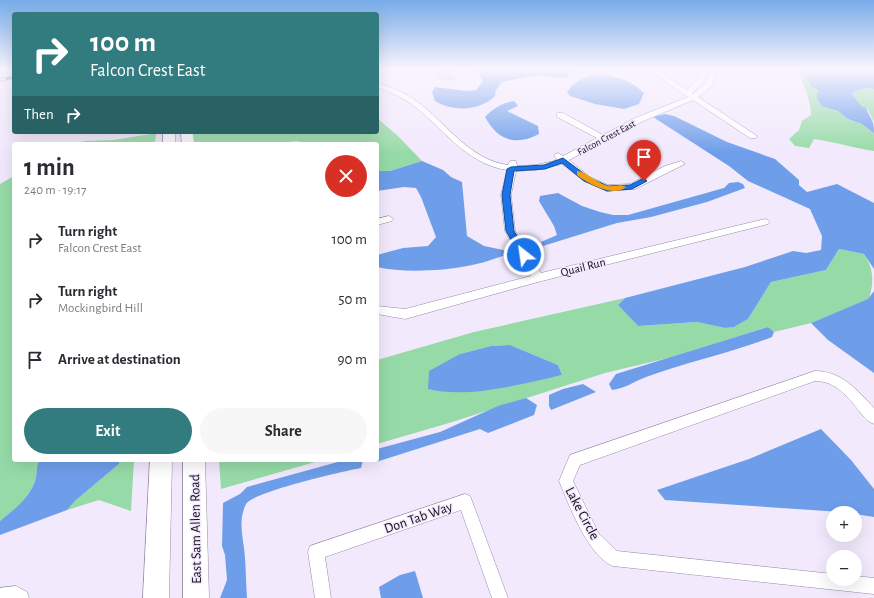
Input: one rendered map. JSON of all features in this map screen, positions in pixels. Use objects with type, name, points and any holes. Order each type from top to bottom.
[{"type":"main road","points":[[156,598],[161,462]]},
{"type":"main road","name":"East Sam Allen Road","points":[[194,462],[196,598]]},
{"type":"street","name":"Falcon Crest East","points":[[403,97],[410,100],[455,135]]},
{"type":"street","name":"Falcon Crest East","points":[[414,97],[455,135],[464,149],[479,159],[512,166],[545,167],[651,111],[688,97]]},
{"type":"street","points":[[691,97],[753,136]]},
{"type":"street","points":[[560,115],[600,137]]},
{"type":"street","points":[[560,158],[587,179],[607,188],[632,187],[668,168],[681,164]]},
{"type":"street","points":[[512,166],[506,195],[510,231],[538,278]]},
{"type":"street","points":[[379,222],[389,219]]},
{"type":"street","name":"Quail Run","points":[[379,310],[405,314],[538,278],[766,222]]},
{"type":"street","name":"Lake Circle","points":[[874,418],[843,384],[828,376],[815,376],[575,460],[566,481],[594,539],[613,558],[874,586]]},
{"type":"street","name":"Don Tab Way","points":[[322,598],[316,552],[465,500],[500,598]]},
{"type":"street","points":[[0,596],[16,594],[21,598]]},
{"type":"green space","points":[[808,97],[817,97],[817,99],[824,106],[838,111],[848,119],[862,124],[874,133],[874,151],[814,139],[809,148],[795,146],[789,139],[799,130],[802,121],[811,115]]},
{"type":"green space","points":[[853,97],[874,97],[874,122],[868,110],[858,103]]},
{"type":"green space","points":[[379,120],[398,136],[422,161],[390,171],[379,171],[379,142],[195,142],[193,134],[379,134]]},
{"type":"green space","points":[[156,134],[155,142],[81,142],[114,140]]},
{"type":"green space","points":[[12,177],[12,462],[39,462],[35,481],[29,493],[0,521],[0,184]]},
{"type":"green space","points":[[839,249],[864,254],[870,265],[872,276],[872,287],[869,299],[811,323],[774,332],[768,327],[668,358],[605,373],[449,423],[379,443],[379,359],[474,332],[625,298],[618,305],[638,326],[697,322],[725,328],[734,327],[748,319],[771,282],[826,270]],"holes":[[[510,345],[558,365],[562,375],[479,391],[460,354],[491,346]]]},
{"type":"green space","points":[[119,462],[134,462],[131,511],[99,500],[67,510],[76,500],[119,464]]},
{"type":"green space","points":[[219,462],[315,462],[221,489]]},
{"type":"water","points":[[434,97],[494,97],[482,105],[466,108],[450,107],[435,101]]},
{"type":"water","points":[[573,97],[642,97],[639,104],[624,109],[595,104]]},
{"type":"water","points":[[817,97],[854,97],[860,104],[866,108],[873,121],[874,133],[862,124],[848,119],[838,111],[822,106]]},
{"type":"water","points":[[514,101],[518,106],[507,111],[538,126],[539,134],[523,140],[508,139],[502,136],[490,125],[485,117],[498,106]]},
{"type":"water","points":[[665,114],[674,116],[727,142],[775,159],[799,180],[799,185],[807,192],[837,184],[874,203],[874,269],[864,254],[839,249],[826,270],[771,282],[748,319],[734,327],[725,328],[697,322],[638,326],[618,305],[625,298],[745,267],[793,251],[806,253],[821,250],[822,236],[810,209],[748,181],[729,166],[653,117]]},
{"type":"water","points":[[422,161],[443,170],[451,177],[462,182],[467,236],[484,246],[508,251],[509,254],[478,264],[457,268],[410,271],[379,267],[379,254],[403,248],[428,246],[436,237],[421,197],[416,188],[404,187],[379,191],[379,171],[390,171]]},
{"type":"water","points":[[738,182],[743,184],[745,188],[707,202],[651,217],[617,223],[543,246],[541,242],[557,235],[554,226],[539,201],[540,196],[558,193],[582,206],[600,212],[613,215],[628,215],[724,188],[729,183]]},
{"type":"water","points":[[874,291],[874,373],[828,340],[811,323],[868,299]]},
{"type":"water","points":[[768,327],[774,332],[772,337],[756,343],[662,372],[621,388],[612,390],[609,384],[616,374]]},
{"type":"water","points":[[510,345],[558,365],[562,375],[512,386],[477,391],[443,392],[428,389],[429,371],[460,354],[491,346]]},
{"type":"water","points":[[583,384],[596,392],[551,410],[549,406],[549,395],[563,389]]},
{"type":"water","points":[[526,398],[537,405],[534,415],[488,433],[480,429],[379,461],[379,448],[440,432],[498,406]]},
{"type":"water","points":[[821,429],[851,460],[874,489],[874,517],[862,515],[862,506],[826,506],[826,511],[665,500],[657,490],[749,459]]},
{"type":"water","points":[[39,462],[119,462],[119,464],[76,500],[67,510],[0,535],[0,521],[29,493],[35,481]]},
{"type":"water","points":[[338,462],[362,462],[361,468],[281,488],[252,499],[246,504],[243,511],[241,524],[245,558],[247,598],[220,598],[227,580],[225,555],[222,546],[223,503],[240,494],[247,487]]},
{"type":"water","points":[[415,571],[423,598],[381,598],[379,587],[400,575]]},
{"type":"slow traffic","points":[[579,173],[587,179],[607,188],[622,187]]},
{"type":"route","points":[[524,255],[510,231],[506,195],[511,169],[545,167],[563,160],[587,179],[607,188],[632,187],[644,181]]}]
